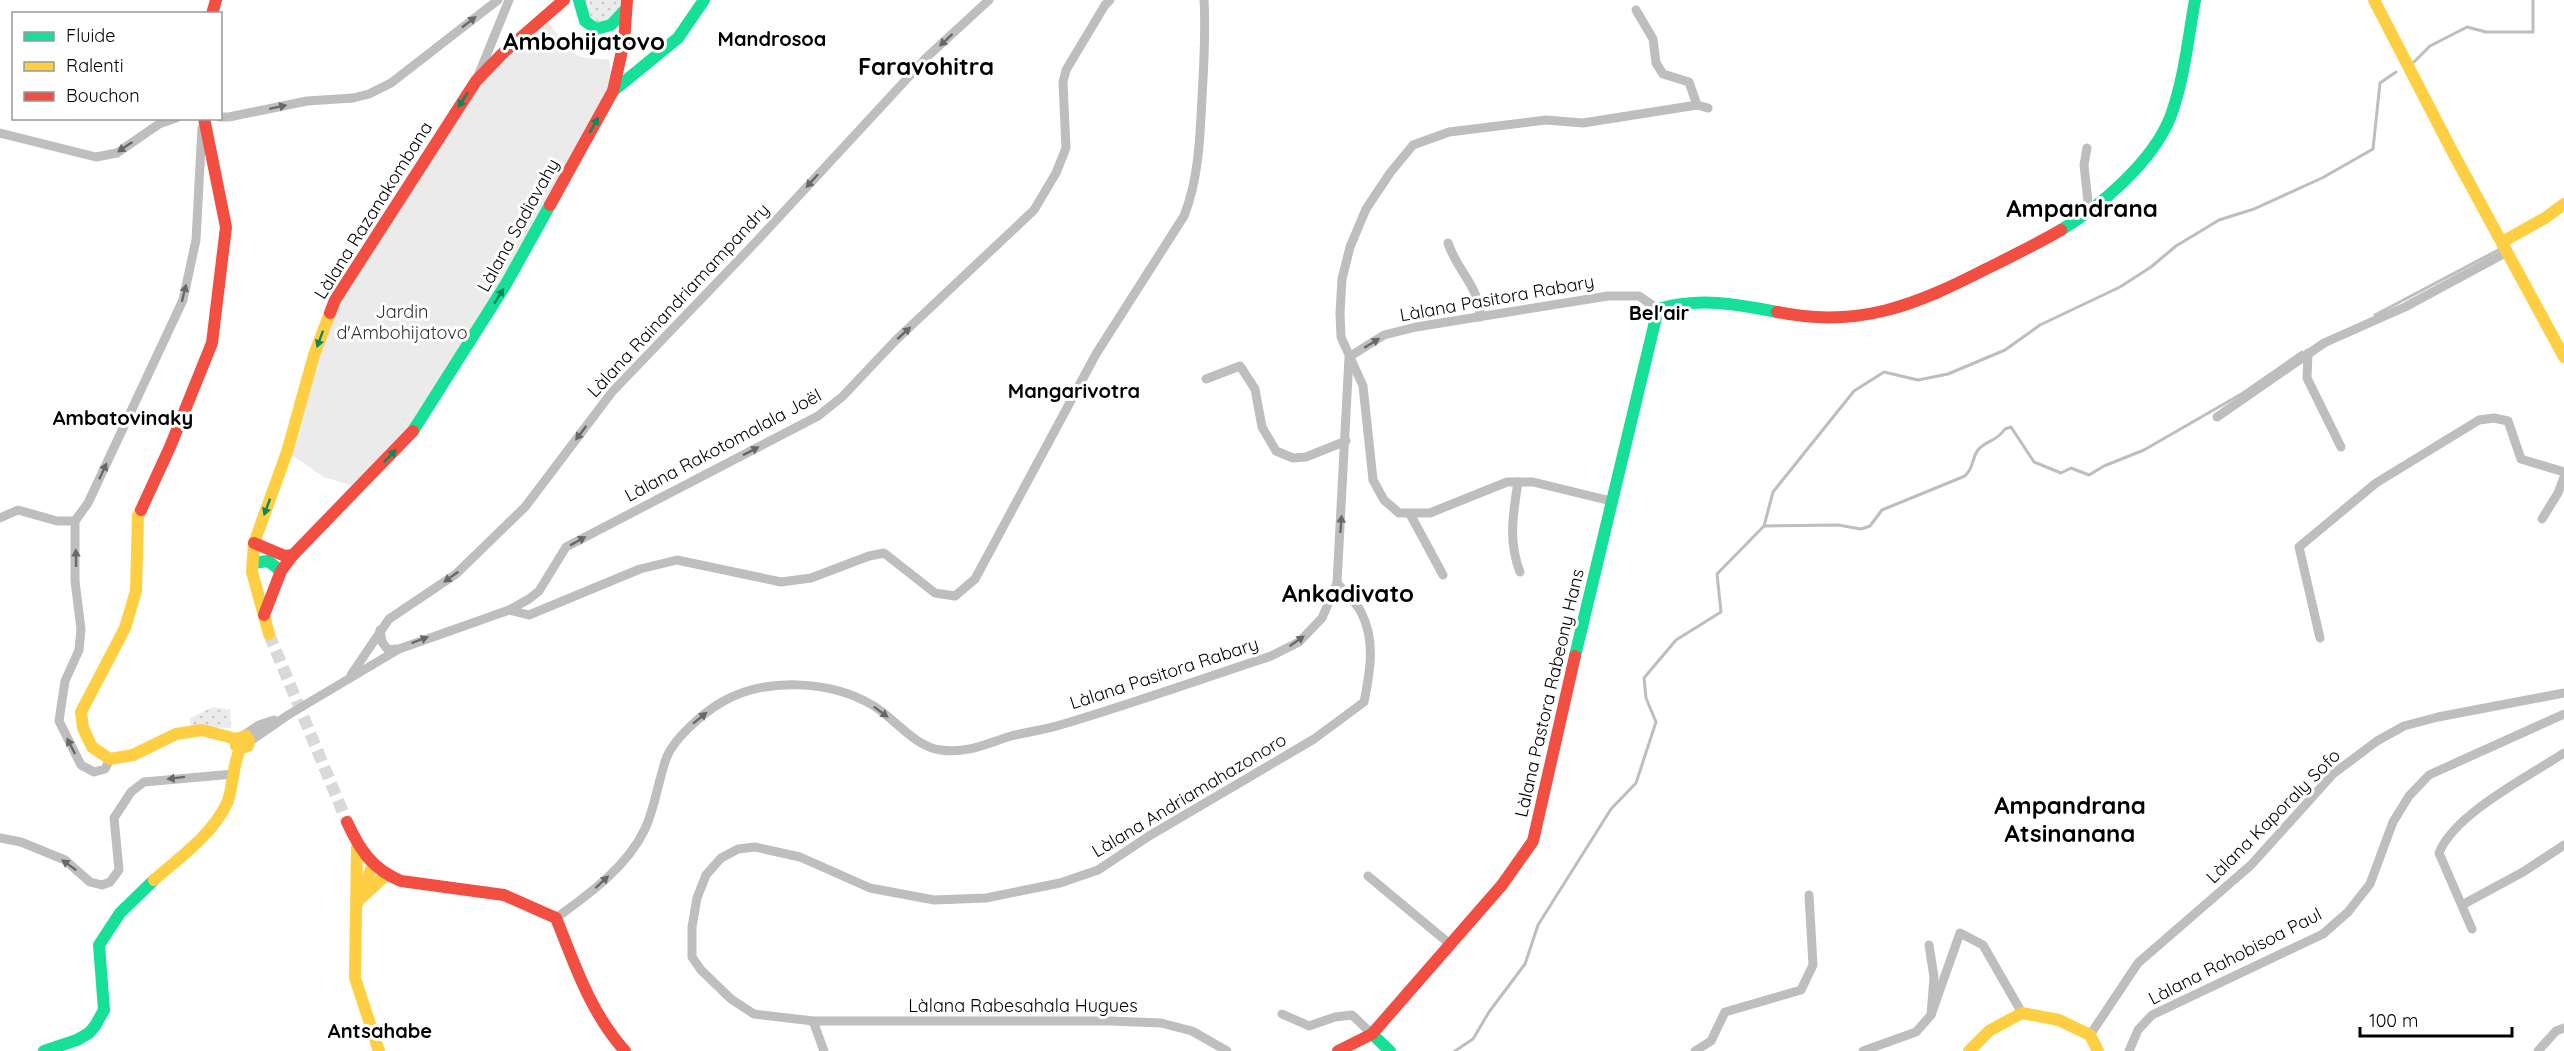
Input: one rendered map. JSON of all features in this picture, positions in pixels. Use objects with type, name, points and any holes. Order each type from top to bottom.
[{"type":"main road","name":"Làlana Razanakombana","points":[[269,634],[252,572],[254,543],[287,452],[314,355],[335,300],[476,81],[503,53],[564,0]]},
{"type":"main road","points":[[579,0],[583,20],[594,29],[611,25],[619,20],[626,4]]},
{"type":"main road","points":[[613,91],[678,38],[704,0]]},
{"type":"main road","points":[[1658,309],[1693,300],[1714,301],[1806,318],[1850,319],[1908,307],[2037,243],[2089,211],[2109,193],[2147,152],[2170,118],[2195,0]]},
{"type":"main road","points":[[2374,0],[2564,357]]},
{"type":"main road","name":"Làlana Sadiavahy","points":[[264,615],[281,571],[293,555],[411,434],[506,284],[613,91],[624,42],[626,4]]},
{"type":"main road","points":[[44,1051],[77,1040],[89,1033],[95,1026],[104,1010],[99,945],[120,913],[213,825],[227,802],[235,760],[242,741],[201,730],[176,734],[133,755],[110,759],[92,747],[83,728],[81,712],[125,628],[136,591],[138,516],[170,447],[212,344],[226,227],[203,120]]},
{"type":"main road","points":[[2504,247],[2564,204]]},
{"type":"main road","name":"Làlana Pastora Rabeony Hans","points":[[1372,1034],[1502,885],[1533,841],[1611,501],[1658,309]]},
{"type":"main road","points":[[254,543],[285,556],[293,555]]},
{"type":"main road","points":[[253,563],[268,561],[281,571]]},
{"type":"main road","points":[[347,822],[357,845],[372,867],[386,876],[401,881],[504,895],[556,918],[593,1010],[613,1039],[625,1051]]},
{"type":"main road","points":[[357,845],[355,978],[379,1051]]},
{"type":"main road","points":[[357,906],[372,867]]},
{"type":"main road","points":[[357,906],[386,876]]},
{"type":"main road","points":[[1969,1051],[1989,1031],[2022,1013],[2060,1020],[2090,1035],[2098,1051]]},
{"type":"main road","points":[[1338,1051],[1372,1034],[1390,1051]]},
{"type":"street","points":[[222,117],[307,101],[352,98],[369,94],[391,83],[498,0]]},
{"type":"street","points":[[476,81],[509,0]]},
{"type":"street","name":"Làlana Rainandriamampandry","points":[[350,677],[389,619],[456,574],[525,507],[612,392],[745,254],[927,57],[989,0]]},
{"type":"street","name":"Làlana Rakotomalala Joël","points":[[242,741],[399,649],[508,610],[539,591],[566,547],[808,421],[832,406],[896,340],[1034,210],[1056,173],[1066,148],[1063,82],[1066,70],[1110,0]]},
{"type":"street","points":[[508,610],[529,615],[640,569],[677,560],[781,582],[811,578],[869,556],[884,553],[935,593],[955,596],[962,591],[975,579],[1096,354],[1184,216],[1191,197],[1199,150],[1206,28],[1204,0]]},
{"type":"street","points":[[1636,10],[1653,39],[1656,63],[1663,74],[1689,82],[1697,105]]},
{"type":"street","points":[[1611,501],[1533,482],[1507,482],[1430,513],[1399,513],[1384,500],[1373,480],[1363,386],[1341,337],[1342,279],[1350,247],[1366,209],[1390,173],[1413,145],[1449,132],[1546,120],[1583,123],[1697,105],[1708,108]]},
{"type":"street","points":[[0,134],[96,157],[117,153],[159,124],[170,120]]},
{"type":"street","points":[[110,759],[105,769],[94,772],[81,765],[59,721],[65,681],[79,650],[80,639],[75,581],[75,521],[88,503],[183,300],[196,240],[203,120]]},
{"type":"street","points":[[2087,148],[2084,165],[2089,211]]},
{"type":"street","points":[[1448,243],[1480,301],[1480,318]]},
{"type":"street","points":[[2217,417],[2303,359],[2308,352],[2405,306],[2504,247]]},
{"type":"street","name":"Làlana Pasitora Rabary","points":[[556,918],[580,902],[622,862],[645,829],[667,756],[695,721],[722,702],[742,693],[786,684],[824,687],[873,705],[922,743],[940,750],[971,750],[1011,736],[1058,726],[1271,656],[1299,642],[1322,618],[1337,583],[1349,357],[1384,335],[1416,327],[1608,296],[1639,296],[1658,309]]},
{"type":"street","points":[[2308,352],[2307,378],[2341,447]]},
{"type":"street","points":[[1206,379],[1240,366],[1255,389],[1262,427],[1276,451],[1293,458],[1306,457],[1346,441]]},
{"type":"street","points":[[2320,638],[2299,547],[2376,483],[2479,420],[2494,418],[2504,418],[2508,421],[2521,459],[2564,471]]},
{"type":"street","points":[[2542,519],[2558,493],[2564,477]]},
{"type":"street","points":[[1518,482],[1511,531],[1513,554],[1520,572]]},
{"type":"street","points":[[0,518],[18,510],[57,521],[75,521]]},
{"type":"street","points":[[1410,514],[1443,575]]},
{"type":"street","name":"Làlana Andriamahazonoro","points":[[813,1021],[754,1014],[730,999],[701,970],[692,957],[692,927],[697,898],[706,875],[721,858],[738,849],[755,847],[800,857],[870,888],[934,900],[986,898],[1060,883],[1098,870],[1149,836],[1314,740],[1364,702],[1371,670],[1370,640],[1361,612],[1337,583]]},
{"type":"street","points":[[380,630],[381,642],[388,650],[399,649]]},
{"type":"street","name":"Làlana Kaporaly Sofo","points":[[2090,1035],[2138,963],[2251,865],[2333,774],[2377,741],[2404,726],[2438,717],[2564,693]]},
{"type":"street","name":"Làlana Rahobisoa Paul","points":[[2129,1051],[2138,1030],[2152,1015],[2323,934],[2348,912],[2370,884],[2393,822],[2404,804],[2429,775],[2564,714]]},
{"type":"street","points":[[2472,929],[2439,853],[2444,842],[2458,823],[2564,753]]},
{"type":"street","points":[[0,838],[21,842],[65,860],[90,882],[102,885],[110,882],[119,870],[114,818],[131,792],[144,782],[234,774]]},
{"type":"street","points":[[2462,906],[2523,872],[2564,845]]},
{"type":"street","points":[[1368,876],[1451,945]]},
{"type":"street","points":[[1695,1051],[1711,1041],[1725,1012],[1801,990],[1813,965],[1809,895]]},
{"type":"street","points":[[1863,1051],[1916,1032],[1931,1016],[1960,933],[1983,945],[2022,1013]]},
{"type":"street","points":[[1929,945],[1934,977],[1931,1016]]},
{"type":"street","points":[[1282,1014],[1309,1026],[1335,1017],[1352,1015],[1372,1034]]},
{"type":"street","points":[[813,1021],[824,1051]]},
{"type":"street","name":"Làlana Rabesahala Hugues","points":[[813,1021],[1161,1023],[1192,1032],[1227,1051]]},
{"type":"street","points":[[2538,1051],[2556,1031],[2564,1028]]},
{"type":"green space","points":[[589,0],[621,0],[620,9],[610,21],[598,23],[590,15]]},
{"type":"green space","name":"Jardin d'Ambohijatovo","points":[[548,22],[572,52],[585,57],[609,59],[613,91],[415,428],[359,488],[324,477],[287,452],[335,300],[476,81]]},
{"type":"green space","points":[[213,707],[230,710],[231,728],[191,727],[190,718]]},
{"type":"waterway","points":[[2414,62],[2430,46],[2467,27],[2486,32],[2533,32],[2533,0]]},
{"type":"waterway","points":[[1455,1051],[1473,1039],[1489,1012],[1525,964],[1538,925],[1611,809],[1636,783],[1656,722],[1646,698],[1644,678],[1676,640],[1721,612],[1717,574],[1764,526],[1773,492],[1854,391],[1884,372],[1918,380],[1948,374],[2005,350],[2040,325],[2120,287],[2151,267],[2176,246],[2219,220],[2254,209],[2322,178],[2373,149],[2380,83],[2396,72]]},
{"type":"waterway","points":[[2375,315],[2502,248]]},
{"type":"waterway","points":[[1764,526],[1838,525],[1861,529],[1870,526],[1882,510],[1965,476],[1978,450],[2011,427],[2034,462],[2061,473],[2071,468],[2089,475],[2104,466],[2144,450],[2243,393],[2302,352]]},
{"type":"tunnel","points":[[269,634],[347,822]]},
{"type":"traffic: fast","points":[[579,0],[585,21],[596,29],[611,25],[625,10]]},
{"type":"traffic: fast","points":[[613,91],[678,38],[704,0]]},
{"type":"traffic: fast","points":[[2061,230],[2092,209],[2124,182],[2151,151],[2162,134],[2170,118],[2179,89],[2195,0]]},
{"type":"traffic: fast","points":[[413,431],[506,284],[550,205]]},
{"type":"traffic: fast","points":[[1575,656],[1658,309],[1688,303],[1718,303],[1777,312]]},
{"type":"traffic: fast","points":[[253,563],[268,561],[281,571]]},
{"type":"traffic: fast","points":[[44,1051],[77,1040],[89,1033],[95,1026],[104,1010],[99,945],[120,913],[154,880]]},
{"type":"traffic: fast","points":[[1372,1034],[1390,1051]]},
{"type":"traffic: slow","points":[[2374,0],[2452,151],[2564,357]]},
{"type":"traffic: slow","points":[[2502,242],[2545,218],[2564,204]]},
{"type":"traffic: slow","points":[[269,634],[252,572],[254,543],[287,452],[314,355],[330,313]]},
{"type":"traffic: slow","points":[[141,510],[138,516],[136,591],[125,628],[81,712],[83,728],[92,747],[110,759],[133,755],[176,734],[202,730],[236,739]]},
{"type":"traffic: slow","points":[[154,880],[195,845],[221,814],[227,803],[240,749],[248,746],[249,740],[246,736],[236,739],[236,746],[240,749]]},
{"type":"traffic: slow","points":[[357,847],[355,978],[379,1051]]},
{"type":"traffic: slow","points":[[358,902],[372,867]]},
{"type":"traffic: slow","points":[[361,898],[385,876]]},
{"type":"traffic: slow","points":[[1969,1051],[1989,1031],[2022,1013],[2059,1020],[2090,1035],[2098,1051]]},
{"type":"traffic: jam","points":[[213,12],[216,0]]},
{"type":"traffic: jam","points":[[330,313],[335,300],[476,81],[503,53],[564,0]]},
{"type":"traffic: jam","points":[[550,205],[613,91],[624,42],[627,0]]},
{"type":"traffic: jam","points":[[141,510],[170,447],[212,343],[226,227],[204,120]]},
{"type":"traffic: jam","points":[[1777,312],[1807,317],[1834,318],[1861,315],[1911,303],[1962,281],[2061,230]]},
{"type":"traffic: jam","points":[[264,615],[281,571],[293,555],[413,431]]},
{"type":"traffic: jam","points":[[254,543],[285,556],[293,555]]},
{"type":"traffic: jam","points":[[1338,1051],[1372,1034],[1502,885],[1533,841],[1575,656]]},
{"type":"traffic: jam","points":[[347,822],[368,858],[382,871],[401,881],[504,895],[556,918],[593,1004],[625,1051]]},
{"type":"district","name":"Mandrosoa","points":[[772,38]]},
{"type":"district","name":"Ambohijatovo","points":[[584,41]]},
{"type":"district","name":"Faravohitra","points":[[926,66]]},
{"type":"district","name":"Ampandrana","points":[[2082,208]]},
{"type":"district","name":"Bel'air","points":[[1659,312]]},
{"type":"district","name":"Mangarivotra","points":[[1074,390]]},
{"type":"district","name":"Ambatovinaky","points":[[123,417]]},
{"type":"district","name":"Ankadivato","points":[[1348,593]]},
{"type":"district","name":"Ampandrana Atsinanana","points":[[2070,819]]},
{"type":"district","name":"Antsahabe","points":[[380,1030]]}]
